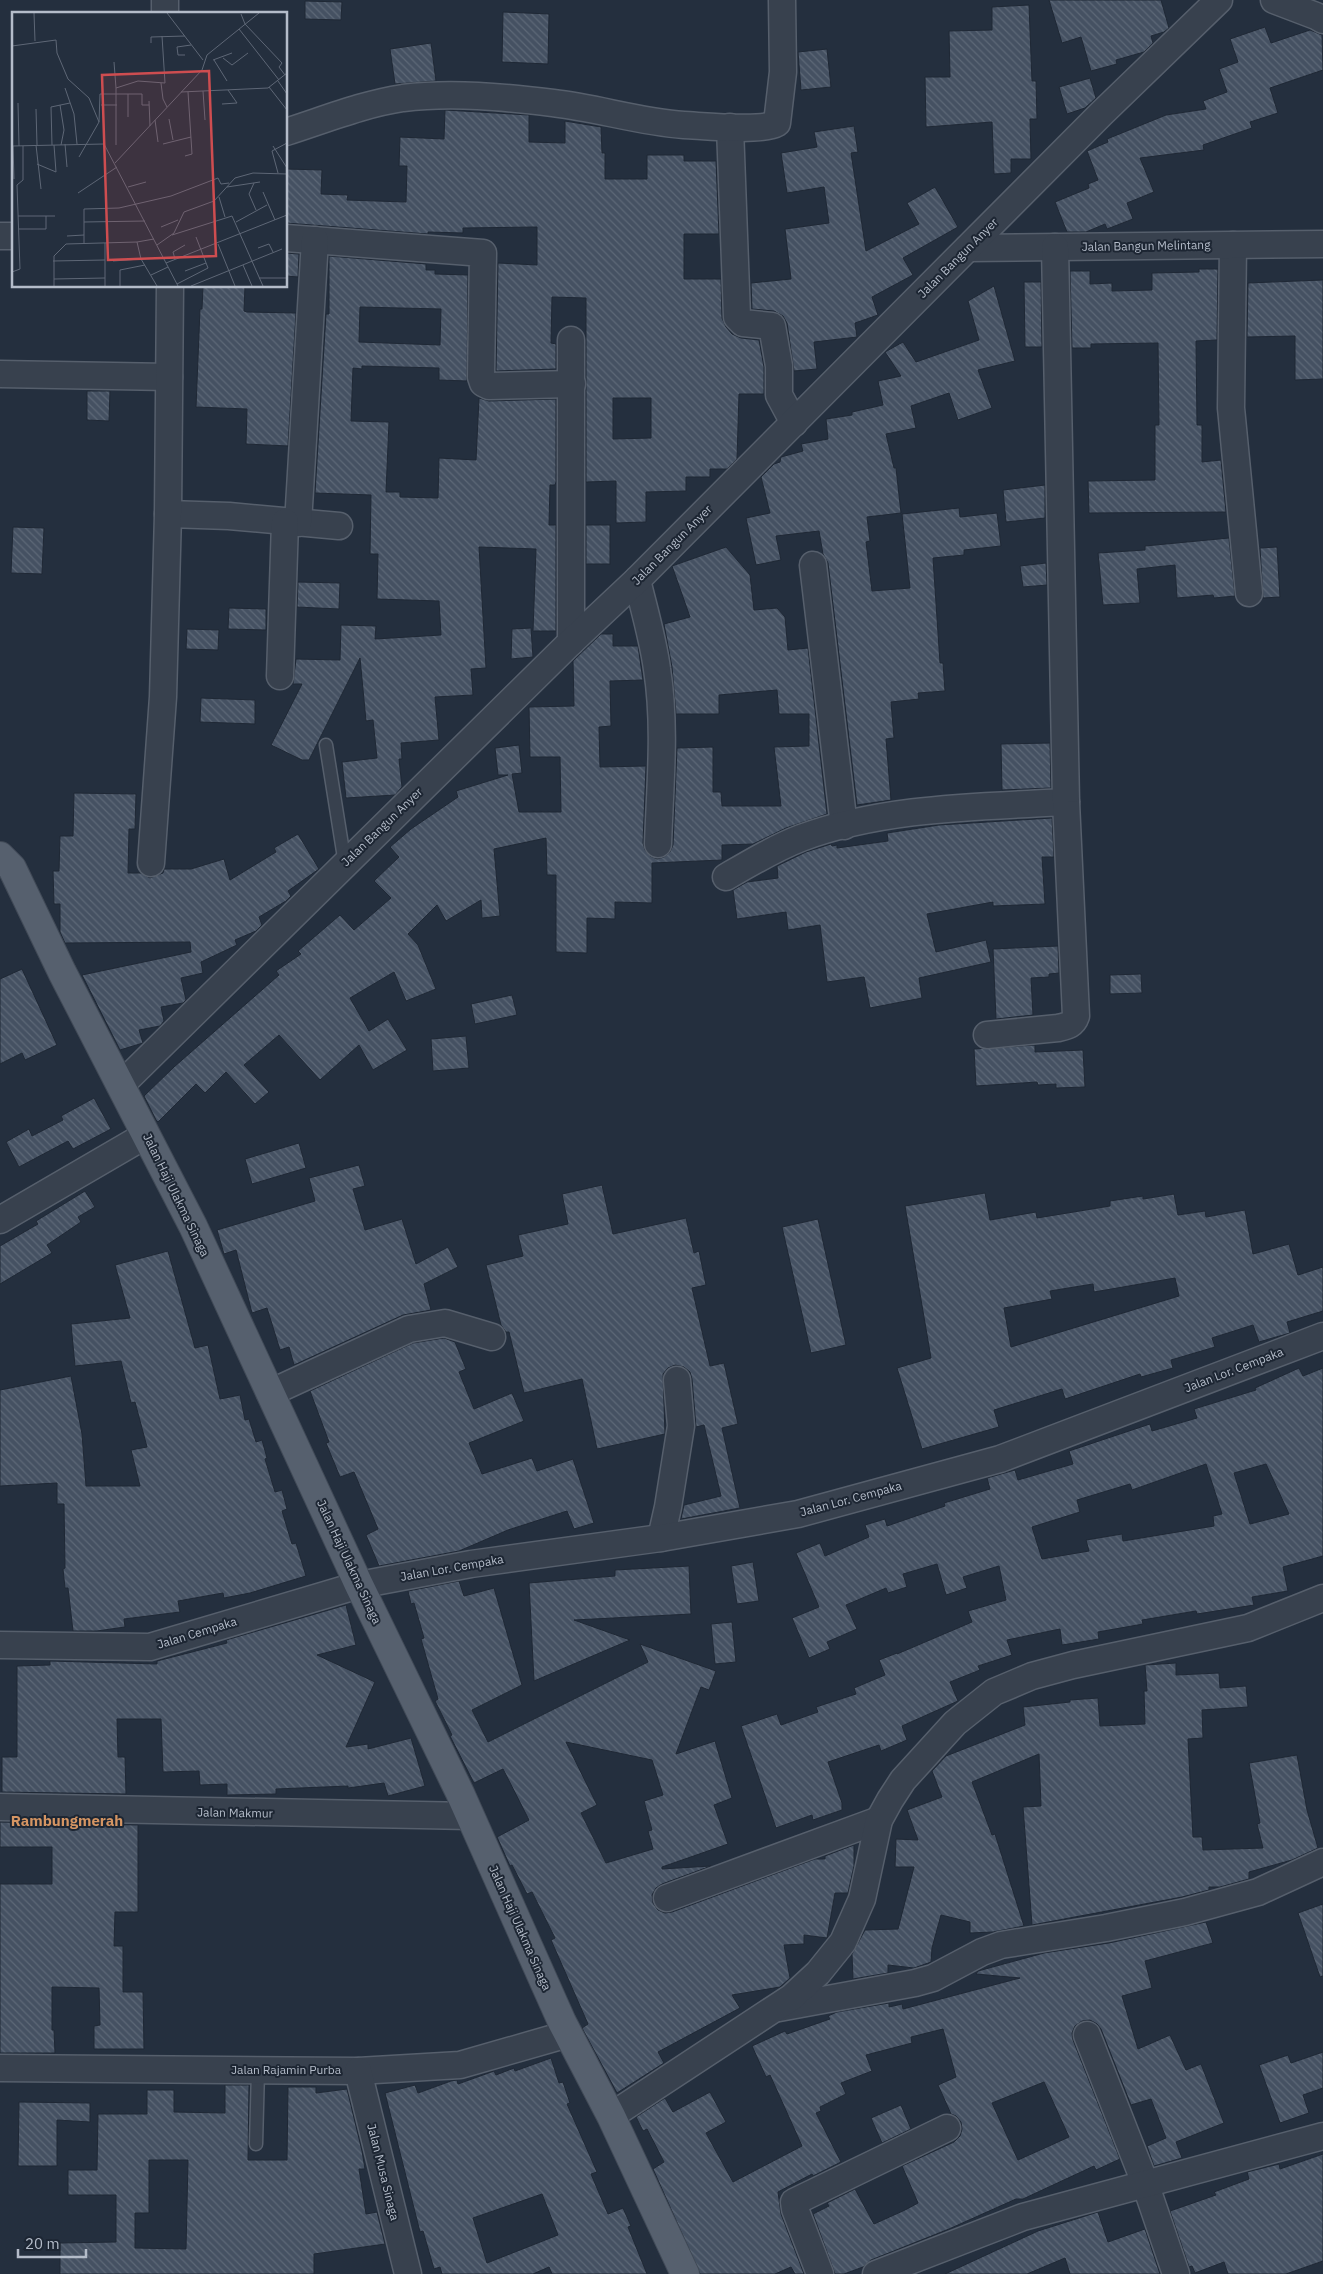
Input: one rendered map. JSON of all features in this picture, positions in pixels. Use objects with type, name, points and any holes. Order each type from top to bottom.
[{"type":"main road","name":"Jalan Haji Ulakma Sinaga","points":[[0,856],[12,868],[62,972],[193,1226],[359,1585],[470,1816],[568,2034],[611,2116],[685,2274]]},
{"type":"street","points":[[288,131],[401,98],[446,94],[554,103],[668,124],[730,127],[771,126],[778,122],[783,72],[782,0]]},
{"type":"street","name":"Jalan Bangun Anyer","points":[[121,1085],[571,642],[637,580],[1101,114],[1219,0]]},
{"type":"street","points":[[1274,0],[1323,20]]},
{"type":"street","points":[[730,127],[737,317],[743,322],[772,326],[779,366],[779,394],[794,423]]},
{"type":"street","points":[[288,238],[483,253],[481,377],[483,383],[489,386],[572,384]]},
{"type":"street","points":[[280,676],[315,240]]},
{"type":"street","name":"Jalan Bangun Melintang","points":[[968,248],[1323,244]]},
{"type":"street","points":[[1233,245],[1232,408],[1249,593]]},
{"type":"street","points":[[987,1035],[1058,1028],[1070,1025],[1074,1021],[1076,1009],[1066,802],[1055,247]]},
{"type":"street","points":[[151,863],[163,697],[168,514],[170,288]]},
{"type":"street","points":[[571,340],[571,642]]},
{"type":"street","points":[[0,374],[169,377]]},
{"type":"street","points":[[168,514],[229,516],[339,526]]},
{"type":"street","points":[[812,565],[844,826]]},
{"type":"street","points":[[637,580],[658,669],[661,746],[658,844]]},
{"type":"street","points":[[726,877],[801,838],[844,826],[901,815],[974,807],[1066,802]]},
{"type":"street","points":[[0,1220],[146,1135]]},
{"type":"street","points":[[270,1393],[409,1329],[445,1323],[492,1337]]},
{"type":"street","name":"Jalan Lor. Cempaka","points":[[359,1585],[471,1564],[661,1538],[798,1514],[1000,1459],[1323,1336]]},
{"type":"street","points":[[661,1538],[670,1499],[681,1426],[677,1380]]},
{"type":"street","name":"Jalan Cempaka","points":[[0,1645],[150,1647],[359,1585]]},
{"type":"street","points":[[611,2116],[792,1997],[818,1973],[843,1942],[862,1899],[879,1820],[890,1800],[903,1780],[956,1723],[994,1692],[1032,1676],[1073,1665],[1248,1628],[1323,1598]]},
{"type":"street","name":"Jalan Makmur","points":[[0,1807],[470,1816]]},
{"type":"street","points":[[667,1898],[879,1820]]},
{"type":"street","points":[[773,2009],[933,1978],[982,1952],[1001,1945],[1106,1928],[1185,1912],[1258,1892],[1323,1862]]},
{"type":"street","name":"Jalan Rajamin Purba","points":[[0,2068],[358,2071],[460,2064],[568,2034]]},
{"type":"street","points":[[1087,2035],[1145,2183],[1176,2274]]},
{"type":"street","name":"Jalan Musa Sinaga","points":[[358,2071],[408,2274]]},
{"type":"street","points":[[820,2274],[794,2202],[947,2128]]},
{"type":"street","points":[[876,2274],[1023,2217],[1323,2136]]},
{"type":"lane","points":[[326,745],[345,864]]},
{"type":"lane","points":[[256,2144],[258,2070]]},
{"type":"building","points":[[1049,0],[1161,0],[1169,28],[1164,32],[1151,36],[1153,43],[1144,52],[1116,60],[1117,64],[1091,71],[1081,37],[1062,43]]},
{"type":"building","points":[[305,1],[342,2],[341,20],[305,19]]},
{"type":"building","points":[[1029,5],[1032,81],[1036,81],[1037,119],[1030,119],[1031,159],[1011,159],[1011,173],[994,174],[992,122],[926,127],[925,77],[950,77],[949,31],[992,30],[992,7]]},
{"type":"building","points":[[503,12],[549,14],[548,64],[502,62]]},
{"type":"building","points":[[1265,27],[1271,43],[1310,30],[1322,35],[1323,70],[1270,88],[1278,113],[1250,122],[1252,128],[1203,145],[1204,150],[1140,158],[1154,192],[1127,203],[1133,219],[1107,229],[1105,224],[1086,232],[1067,232],[1055,202],[1089,188],[1088,184],[1098,180],[1087,151],[1108,142],[1107,139],[1166,115],[1206,109],[1203,101],[1227,92],[1219,69],[1238,62],[1230,39]]},
{"type":"building","points":[[431,43],[436,81],[395,84],[390,49]]},
{"type":"building","points":[[827,49],[831,87],[801,90],[798,52]]},
{"type":"building","points":[[1090,78],[1096,98],[1085,108],[1067,114],[1059,87]]},
{"type":"building","points":[[445,110],[529,115],[529,142],[565,143],[565,121],[601,127],[602,153],[605,153],[605,179],[647,179],[647,155],[684,155],[684,161],[716,161],[719,234],[684,234],[684,279],[721,279],[722,318],[726,327],[732,334],[741,338],[759,340],[764,367],[764,394],[739,394],[737,459],[727,469],[710,469],[710,477],[686,477],[686,491],[646,492],[646,522],[616,523],[616,481],[586,482],[586,298],[552,297],[551,343],[556,344],[556,369],[496,371],[498,263],[537,265],[537,227],[463,228],[463,233],[428,232],[428,234],[288,223],[288,169],[322,170],[321,194],[348,195],[347,200],[406,202],[407,166],[399,166],[400,137],[444,139]],"holes":[[[613,398],[651,398],[651,438],[613,439]]]},
{"type":"building","points":[[854,126],[858,152],[851,153],[866,251],[919,224],[907,203],[935,187],[958,227],[903,258],[913,275],[872,297],[878,315],[855,323],[857,337],[814,342],[817,369],[794,371],[787,323],[783,316],[774,311],[752,309],[751,283],[791,279],[785,229],[829,223],[824,187],[787,193],[781,153],[817,147],[814,132]]},
{"type":"building","points":[[288,253],[299,254],[298,277],[288,276]]},
{"type":"building","points":[[329,256],[426,264],[426,270],[435,270],[435,274],[468,275],[467,381],[439,380],[439,368],[362,366],[362,369],[353,368],[351,421],[389,422],[386,492],[400,492],[400,497],[438,498],[439,458],[476,460],[479,398],[489,401],[556,399],[556,482],[555,485],[550,485],[549,525],[556,525],[556,631],[533,631],[536,549],[479,547],[486,668],[471,669],[473,695],[435,697],[439,740],[401,743],[402,759],[399,759],[402,787],[395,795],[346,798],[342,762],[377,758],[373,720],[366,721],[360,658],[309,760],[302,760],[271,745],[302,684],[293,684],[296,659],[340,660],[341,625],[376,626],[375,639],[441,635],[439,601],[377,599],[378,554],[370,554],[371,495],[315,493],[326,314],[329,314]],"holes":[[[360,307],[441,309],[440,345],[359,342]]]},
{"type":"building","points":[[1199,269],[1218,269],[1217,340],[1196,341],[1197,425],[1202,425],[1202,462],[1221,460],[1226,512],[1089,513],[1088,481],[1155,480],[1155,425],[1159,425],[1158,343],[1091,344],[1091,348],[1072,348],[1070,271],[1090,271],[1090,284],[1112,283],[1112,291],[1152,290],[1152,273],[1199,272]]},
{"type":"building","points":[[1323,280],[1323,379],[1295,380],[1295,336],[1247,337],[1248,283]]},
{"type":"building","points":[[1024,282],[1041,282],[1042,347],[1025,347]]},
{"type":"building","points":[[994,286],[1015,361],[978,370],[992,408],[958,420],[949,393],[911,406],[916,428],[886,434],[894,468],[896,468],[901,513],[867,517],[870,541],[866,542],[872,591],[910,588],[902,514],[959,508],[960,517],[997,513],[1001,546],[964,550],[964,555],[933,558],[940,663],[943,663],[945,691],[918,693],[919,699],[891,702],[894,738],[886,739],[891,800],[857,805],[828,563],[823,554],[819,531],[776,536],[781,560],[756,565],[746,518],[770,513],[761,477],[774,464],[780,462],[781,457],[803,451],[801,444],[828,439],[826,419],[852,415],[852,412],[883,405],[878,381],[901,376],[885,352],[903,342],[916,362],[979,340],[968,301]]},
{"type":"building","points":[[203,288],[245,288],[244,311],[296,313],[288,446],[246,444],[247,409],[196,407],[200,309],[202,309]]},
{"type":"building","points":[[87,391],[110,391],[109,421],[87,420]]},
{"type":"building","points":[[1045,485],[1045,518],[1006,522],[1003,490]]},
{"type":"building","points":[[586,525],[610,525],[610,564],[586,564]]},
{"type":"building","points":[[13,527],[44,528],[42,574],[11,573]]},
{"type":"building","points":[[1229,538],[1235,596],[1214,598],[1213,595],[1177,598],[1175,565],[1137,569],[1140,603],[1103,605],[1098,553],[1145,550],[1145,546]]},
{"type":"building","points":[[726,547],[750,575],[754,610],[777,608],[785,617],[788,650],[808,648],[827,814],[786,828],[753,844],[722,845],[722,860],[652,863],[652,903],[615,902],[615,919],[587,918],[587,953],[556,952],[556,875],[547,875],[546,838],[494,849],[500,916],[482,918],[481,900],[446,921],[437,905],[408,934],[418,945],[436,989],[406,1001],[394,972],[350,998],[369,1031],[388,1019],[407,1050],[373,1070],[359,1045],[320,1080],[279,1035],[244,1065],[269,1092],[255,1104],[226,1072],[205,1093],[196,1084],[158,1122],[144,1096],[174,1067],[279,975],[276,971],[301,954],[298,951],[340,915],[354,930],[391,898],[374,881],[399,857],[390,847],[411,829],[458,797],[456,791],[508,775],[498,775],[495,748],[519,745],[522,773],[512,774],[519,812],[561,812],[560,757],[530,757],[529,707],[574,706],[573,661],[601,634],[613,634],[613,646],[638,646],[643,680],[610,681],[611,726],[599,727],[600,767],[646,766],[643,843],[645,850],[650,856],[657,859],[664,857],[670,852],[673,845],[677,748],[713,747],[713,792],[721,792],[722,806],[781,806],[774,747],[809,746],[809,714],[779,714],[777,690],[719,695],[719,714],[676,714],[672,667],[664,624],[690,617],[672,566]]},
{"type":"building","points":[[1277,547],[1280,597],[1263,598],[1260,548]]},
{"type":"building","points":[[1046,563],[1047,585],[1023,587],[1020,566]]},
{"type":"building","points":[[298,582],[340,583],[339,609],[297,607]]},
{"type":"building","points":[[229,608],[266,609],[266,630],[228,629]]},
{"type":"building","points":[[531,628],[533,657],[511,659],[512,629]]},
{"type":"building","points":[[187,629],[219,630],[218,650],[186,649]]},
{"type":"building","points":[[201,698],[255,700],[255,724],[200,722]]},
{"type":"building","points":[[1050,743],[1051,788],[1002,790],[1001,744]]},
{"type":"building","points":[[74,793],[136,794],[135,829],[129,829],[128,873],[141,873],[150,878],[163,873],[164,869],[191,869],[224,859],[230,880],[276,852],[274,848],[298,834],[319,869],[288,891],[291,896],[286,901],[259,917],[262,925],[256,931],[235,940],[237,945],[201,962],[203,973],[181,978],[186,1000],[183,1003],[161,1007],[164,1021],[160,1026],[139,1030],[143,1043],[120,1050],[82,975],[191,952],[190,942],[65,943],[60,932],[60,904],[54,904],[53,871],[59,871],[60,836],[73,836]]},
{"type":"building","points":[[1052,818],[1054,857],[1042,857],[1045,904],[993,906],[993,902],[927,914],[936,952],[986,940],[991,962],[919,978],[922,998],[870,1008],[864,977],[827,982],[820,925],[788,930],[786,912],[737,919],[733,890],[747,882],[778,878],[777,866],[806,852],[831,844],[832,846],[837,845],[837,848],[888,841],[887,833],[939,825]]},
{"type":"building","points":[[1058,946],[1059,973],[1049,974],[1049,977],[1031,978],[1033,1015],[996,1019],[993,949]]},
{"type":"building","points":[[22,969],[57,1045],[25,1060],[22,1053],[0,1064],[0,979]]},
{"type":"building","points":[[1141,974],[1142,993],[1110,994],[1110,975]]},
{"type":"building","points":[[512,995],[517,1015],[475,1024],[471,1004]]},
{"type":"building","points":[[466,1036],[469,1068],[433,1071],[431,1039]]},
{"type":"building","points":[[1035,1045],[1035,1052],[1083,1050],[1085,1087],[1056,1088],[1056,1084],[1038,1085],[1037,1082],[976,1086],[974,1049]]},
{"type":"building","points":[[94,1098],[111,1129],[73,1149],[68,1141],[19,1167],[6,1142],[29,1129],[32,1136],[63,1120],[61,1116]]},
{"type":"building","points":[[299,1143],[306,1168],[252,1184],[245,1159]]},
{"type":"building","points":[[359,1165],[365,1186],[353,1189],[365,1230],[402,1219],[416,1264],[448,1247],[458,1267],[424,1284],[431,1310],[403,1315],[294,1365],[289,1347],[280,1350],[267,1308],[252,1313],[236,1250],[224,1254],[217,1230],[315,1201],[309,1178]]},
{"type":"building","points":[[602,1185],[613,1234],[686,1218],[694,1253],[699,1251],[706,1285],[692,1288],[710,1366],[724,1363],[738,1424],[722,1428],[740,1508],[681,1519],[684,1505],[721,1496],[704,1425],[696,1427],[692,1379],[690,1372],[684,1367],[675,1365],[668,1368],[663,1374],[665,1434],[597,1449],[582,1379],[524,1393],[509,1332],[506,1332],[501,1325],[486,1265],[523,1256],[518,1235],[568,1224],[562,1194]]},
{"type":"building","points":[[85,1191],[95,1207],[78,1217],[81,1222],[47,1245],[52,1253],[0,1284],[0,1246],[38,1224],[36,1221]]},
{"type":"building","points":[[985,1193],[990,1220],[1036,1212],[1037,1218],[1110,1206],[1110,1201],[1143,1196],[1143,1199],[1174,1194],[1178,1215],[1205,1211],[1206,1217],[1245,1210],[1253,1254],[1289,1244],[1298,1275],[1323,1267],[1323,1311],[1287,1322],[1290,1333],[1259,1342],[1253,1325],[1212,1338],[1215,1347],[1171,1360],[1173,1368],[1141,1377],[1140,1374],[1065,1399],[1062,1389],[994,1410],[999,1427],[922,1449],[897,1368],[931,1358],[905,1206]],"holes":[[[1175,1278],[1179,1296],[1011,1347],[1004,1308],[1052,1299],[1050,1291],[1093,1284],[1094,1292]]]},
{"type":"building","points":[[818,1219],[846,1345],[811,1353],[782,1227]]},
{"type":"building","points":[[168,1251],[195,1348],[208,1345],[220,1399],[240,1395],[245,1420],[249,1419],[256,1442],[262,1440],[267,1458],[265,1459],[275,1492],[282,1490],[287,1509],[282,1511],[292,1544],[296,1543],[306,1576],[250,1593],[224,1598],[223,1593],[178,1601],[180,1612],[124,1619],[125,1627],[97,1631],[73,1631],[68,1588],[65,1588],[63,1569],[65,1568],[64,1504],[57,1504],[57,1483],[0,1486],[0,1390],[71,1376],[82,1434],[86,1486],[140,1486],[131,1450],[147,1447],[135,1402],[131,1403],[121,1361],[75,1366],[71,1324],[130,1318],[115,1265]]},
{"type":"building","points":[[444,1338],[455,1342],[466,1369],[459,1372],[474,1409],[512,1393],[524,1421],[469,1443],[482,1474],[532,1458],[537,1471],[573,1459],[594,1523],[574,1529],[567,1511],[508,1530],[459,1551],[379,1566],[366,1535],[378,1529],[354,1472],[340,1477],[326,1443],[329,1442],[310,1391],[413,1343]]},
{"type":"building","points":[[1299,1368],[1303,1376],[1323,1368],[1323,1556],[1283,1567],[1288,1591],[1252,1597],[1254,1605],[1197,1614],[1196,1611],[1142,1620],[1143,1624],[1098,1632],[1099,1639],[1062,1645],[1060,1629],[1007,1640],[1012,1655],[978,1666],[980,1670],[950,1682],[958,1701],[902,1726],[907,1740],[881,1751],[879,1745],[828,1762],[842,1803],[842,1810],[813,1820],[812,1815],[776,1828],[741,1726],[777,1714],[781,1725],[818,1712],[816,1707],[856,1694],[854,1688],[885,1675],[879,1660],[972,1622],[968,1611],[1006,1600],[999,1566],[963,1577],[967,1588],[946,1595],[937,1564],[903,1574],[907,1587],[888,1593],[886,1588],[846,1605],[857,1629],[827,1642],[830,1649],[809,1658],[792,1618],[819,1607],[796,1553],[820,1543],[825,1556],[869,1537],[865,1525],[885,1519],[887,1526],[945,1506],[944,1503],[990,1489],[987,1478],[1015,1470],[1018,1480],[1073,1464],[1069,1451],[1150,1424],[1152,1431],[1197,1418],[1194,1409],[1256,1390],[1255,1388]],"holes":[[[1206,1464],[1222,1514],[1213,1516],[1214,1526],[1123,1541],[1122,1534],[1086,1540],[1089,1551],[1042,1559],[1032,1527],[1080,1512],[1077,1500],[1130,1484],[1132,1490]],[[1266,1464],[1289,1514],[1250,1524],[1234,1473]]]},
{"type":"building","points":[[753,1562],[759,1601],[737,1604],[731,1566]]},
{"type":"building","points":[[689,1566],[691,1614],[574,1620],[630,1640],[534,1681],[529,1583],[615,1576],[615,1570]]},
{"type":"building","points":[[459,1581],[464,1596],[494,1588],[522,1685],[472,1710],[488,1742],[648,1662],[640,1644],[716,1671],[709,1690],[701,1687],[676,1754],[715,1741],[732,1798],[714,1805],[728,1844],[662,1867],[662,1869],[711,1866],[662,1884],[656,1888],[652,1895],[653,1903],[658,1910],[665,1913],[672,1912],[815,1859],[825,1859],[825,1856],[854,1845],[854,1866],[848,1893],[835,1893],[827,1938],[804,1935],[804,1944],[784,1945],[790,1978],[780,1987],[732,1995],[740,2008],[658,2052],[664,2063],[617,2093],[582,2028],[588,2024],[551,1940],[555,1938],[532,1892],[527,1894],[512,1865],[510,1866],[497,1837],[529,1820],[503,1769],[474,1783],[435,1701],[438,1699],[421,1639],[424,1638],[414,1603],[411,1604],[408,1591]],"holes":[[[566,1742],[652,1760],[663,1795],[644,1801],[652,1830],[648,1831],[653,1849],[606,1863],[581,1813],[597,1805]]]},
{"type":"building","points":[[346,1605],[356,1645],[317,1655],[375,1682],[346,1747],[368,1744],[368,1749],[411,1738],[425,1786],[388,1796],[384,1783],[348,1788],[348,1786],[276,1789],[276,1794],[227,1795],[227,1784],[200,1785],[199,1771],[163,1772],[161,1719],[117,1719],[118,1757],[125,1757],[126,1794],[2,1792],[2,1757],[17,1757],[17,1666],[50,1665],[50,1661],[157,1664],[157,1661],[227,1643],[226,1640]]},
{"type":"building","points":[[732,1622],[736,1662],[715,1664],[711,1624]]},
{"type":"building","points":[[1176,1663],[1176,1675],[1219,1673],[1220,1688],[1246,1686],[1248,1707],[1202,1710],[1203,1738],[1188,1739],[1193,1837],[1202,1837],[1203,1850],[1263,1848],[1257,1824],[1260,1823],[1249,1763],[1297,1755],[1307,1810],[1318,1848],[1292,1860],[1249,1872],[1249,1879],[1220,1887],[1209,1887],[1209,1890],[1182,1897],[1032,1925],[1023,1807],[1041,1806],[1039,1754],[972,1782],[992,1835],[995,1834],[1024,1926],[993,1932],[970,1933],[970,1922],[941,1915],[932,1948],[931,1962],[914,1968],[888,1965],[888,1973],[853,1979],[852,1954],[865,1930],[898,1929],[914,1867],[895,1867],[896,1839],[918,1840],[907,1810],[942,1797],[932,1771],[946,1756],[1025,1725],[1023,1707],[1098,1698],[1100,1726],[1145,1724],[1144,1691],[1147,1691],[1145,1665]]},
{"type":"building","points":[[0,1822],[138,1825],[138,1912],[115,1912],[114,1946],[123,1946],[123,1992],[143,1992],[144,2049],[94,2049],[94,2026],[100,2025],[99,1988],[52,1987],[52,2030],[54,2030],[55,2053],[0,2053],[0,1884],[52,1884],[52,1847],[0,1847]]},
{"type":"building","points":[[1323,1904],[1323,1976],[1320,1977],[1298,1913]]},
{"type":"building","points":[[1206,1922],[1213,1943],[1145,1961],[1152,1988],[1122,1996],[1138,2049],[1170,2035],[1186,2070],[1201,2064],[1224,2123],[1176,2142],[1182,2158],[1154,2166],[1147,2146],[1166,2138],[1151,2099],[1131,2105],[1101,2029],[1090,2020],[1082,2021],[1075,2026],[1072,2033],[1073,2040],[1120,2159],[1096,2170],[1094,2166],[1023,2199],[1016,2199],[949,2229],[871,2260],[863,2267],[844,2274],[835,2274],[813,2214],[829,2206],[827,2203],[855,2189],[874,2224],[905,2210],[918,2203],[902,2166],[954,2142],[960,2136],[961,2122],[956,2116],[951,2114],[938,2085],[956,2077],[943,2029],[911,2037],[912,2043],[866,2055],[872,2071],[841,2083],[846,2094],[820,2107],[821,2111],[816,2113],[841,2162],[813,2176],[812,2174],[778,2192],[781,2214],[804,2274],[795,2274],[791,2267],[775,2274],[700,2274],[653,2169],[664,2162],[647,2129],[643,2131],[636,2117],[665,2098],[673,2112],[710,2092],[726,2122],[706,2133],[733,2182],[802,2146],[770,2075],[766,2077],[752,2046],[785,2031],[787,2034],[830,2019],[828,2016],[837,2012],[889,2003],[889,2007],[902,2004],[903,2009],[1020,1978],[976,1974],[978,1971],[1044,1953],[1109,1943]],"holes":[[[1044,2082],[1069,2137],[1018,2160],[992,2103]]]},
{"type":"building","points":[[1323,2052],[1323,2088],[1303,2095],[1309,2113],[1280,2123],[1259,2065],[1288,2055],[1291,2063]]},
{"type":"building","points":[[551,2058],[559,2083],[563,2082],[570,2103],[567,2104],[597,2172],[591,2174],[608,2214],[623,2208],[631,2226],[628,2227],[647,2274],[552,2274],[549,2267],[533,2274],[442,2274],[440,2267],[434,2269],[423,2231],[420,2232],[385,2093],[415,2085],[418,2093],[451,2081],[457,2080],[458,2084],[494,2071],[496,2075],[514,2068],[515,2071]],"holes":[[[542,2194],[558,2235],[487,2263],[473,2218]]]},
{"type":"building","points":[[225,2085],[249,2085],[248,2160],[287,2160],[288,2087],[316,2087],[316,2093],[347,2089],[365,2169],[359,2169],[366,2214],[377,2212],[385,2244],[314,2254],[314,2274],[60,2274],[60,2243],[116,2242],[116,2195],[68,2195],[68,2170],[97,2170],[98,2114],[147,2114],[147,2090],[174,2090],[174,2112],[225,2113]],"holes":[[[149,2160],[188,2160],[186,2249],[135,2248],[135,2213],[149,2213]]]},
{"type":"building","points":[[19,2102],[90,2103],[90,2122],[57,2120],[57,2166],[18,2166]]},
{"type":"building","points":[[901,2105],[911,2129],[882,2143],[871,2118]]},
{"type":"building","points":[[1323,2154],[1323,2261],[1286,2274],[1228,2274],[1224,2262],[1195,2273],[1192,2266],[1189,2267],[1170,2211],[1216,2195],[1214,2192],[1249,2179],[1247,2172],[1279,2164],[1280,2169]]},
{"type":"building","points":[[1098,2212],[1108,2242],[1145,2229],[1160,2274],[1070,2274],[1065,2258],[1027,2274],[945,2274],[1038,2231]]},
{"type":"district","name":"Rambungmerah","points":[[67,1821]]}]
